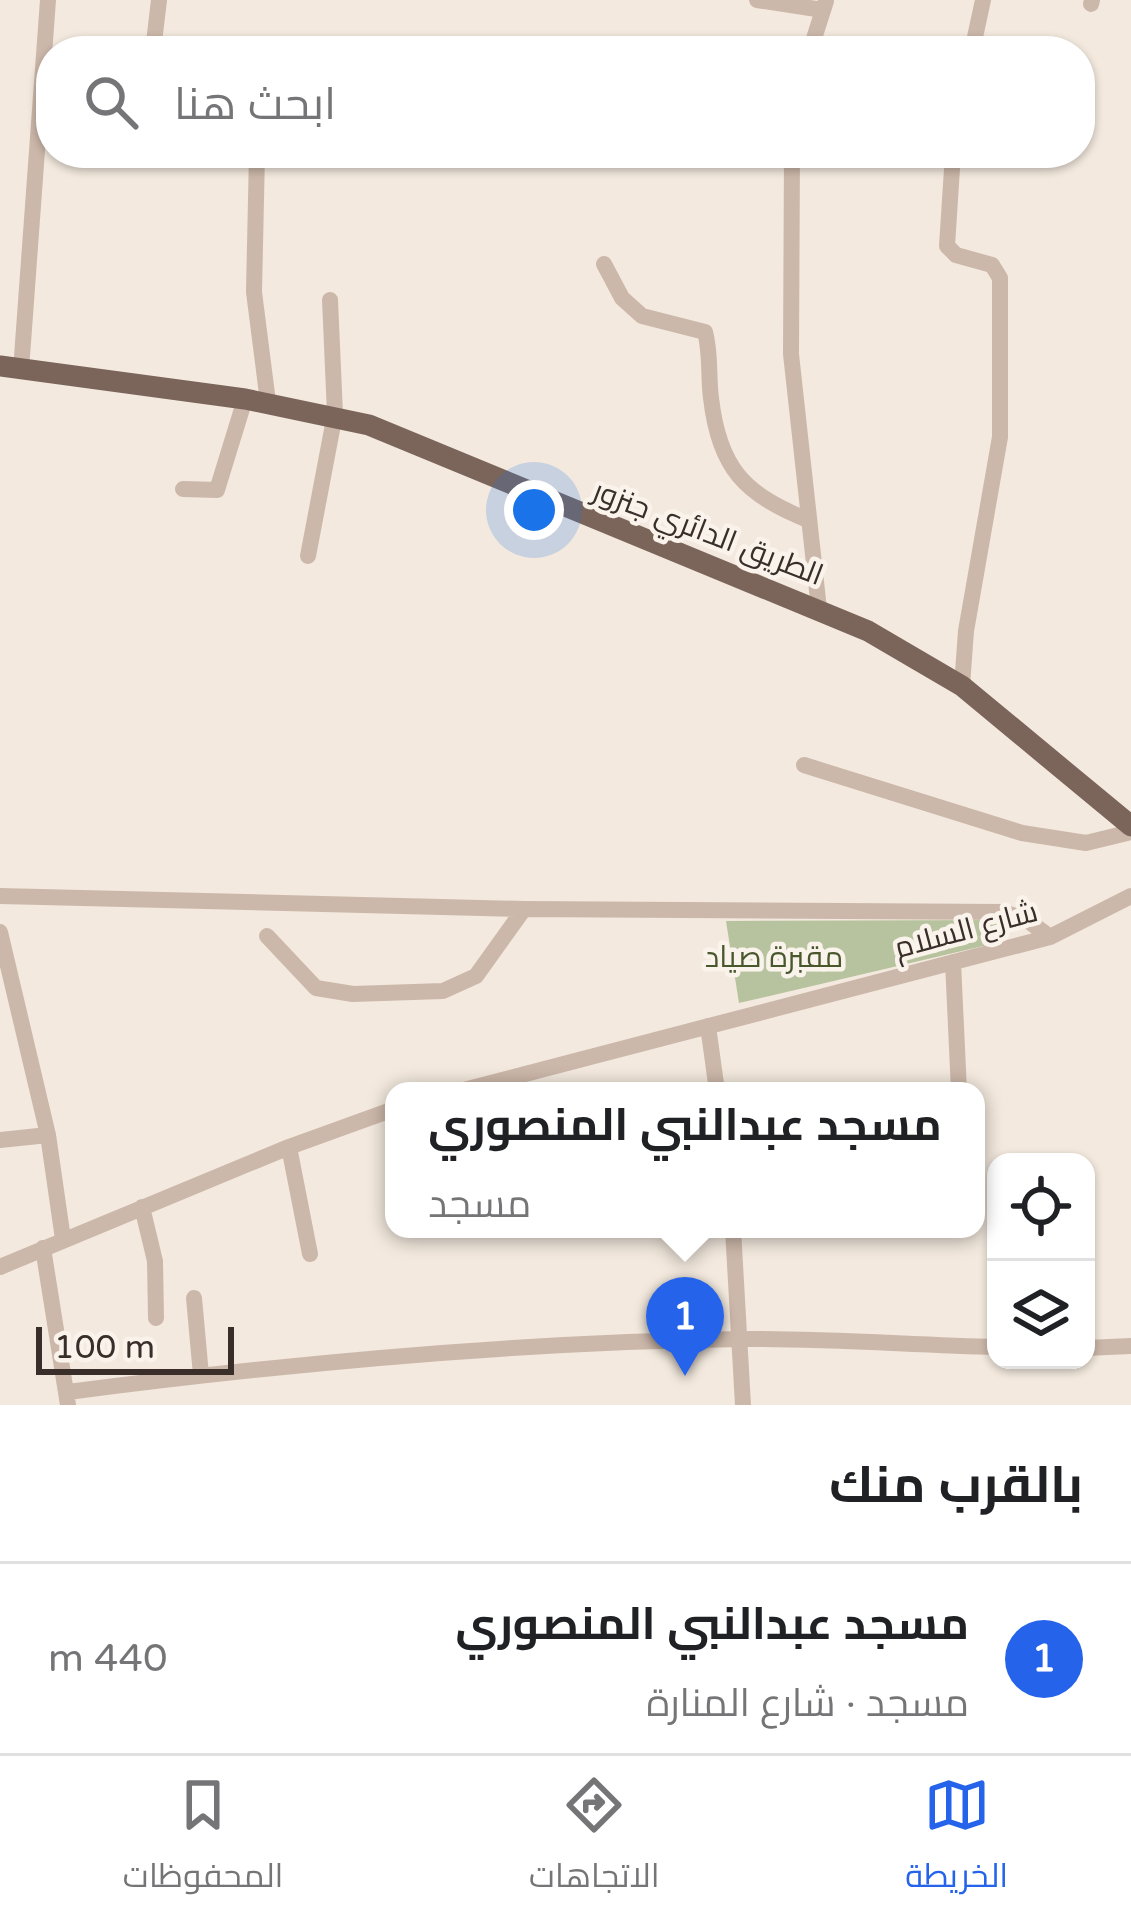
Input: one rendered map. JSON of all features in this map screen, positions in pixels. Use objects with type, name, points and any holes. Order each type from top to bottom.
[{"type":"main road","name":"الطريق الدائري جنزور","points":[[11,368],[335,414],[819,609],[962,686],[1131,829]]},
{"type":"street","points":[[44,36],[48,0]]},
{"type":"street","points":[[154,36],[158,0]]},
{"type":"street","points":[[758,0],[824,5],[815,36]]},
{"type":"street","points":[[976,36],[983,0]]},
{"type":"street","points":[[11,368],[36,119]]},
{"type":"street","points":[[183,489],[218,490],[256,400],[257,168]]},
{"type":"street","points":[[793,168],[791,354],[819,609]]},
{"type":"street","points":[[952,168],[947,246],[956,255],[992,266],[1000,278],[1000,436],[966,631],[962,686]]},
{"type":"street","points":[[604,264],[622,298],[642,316],[705,332],[711,397],[728,465],[752,490],[808,520]]},
{"type":"street","points":[[308,556],[335,414],[330,300]]},
{"type":"street","points":[[804,765],[1022,833],[1086,843],[1131,829]]},
{"type":"street","points":[[0,896],[524,909],[1004,912],[1028,920],[1050,938]]},
{"type":"street","name":"شارع السلام","points":[[494,1082],[1050,938],[1131,896]]},
{"type":"street","points":[[267,936],[316,988],[353,994],[443,991],[476,976],[524,909]]},
{"type":"street","points":[[0,932],[48,1136],[64,1239]]},
{"type":"street","points":[[953,962],[959,1082]]},
{"type":"street","points":[[708,1026],[716,1082]]},
{"type":"street","points":[[0,1268],[289,1147],[385,1112]]},
{"type":"street","points":[[0,1140],[48,1136]]},
{"type":"street","points":[[289,1147],[310,1254]]},
{"type":"street","points":[[142,1207],[155,1261],[156,1318]]},
{"type":"street","points":[[734,1238],[743,1405]]},
{"type":"street","points":[[44,1248],[68,1399],[201,1375],[466,1351],[740,1340],[987,1347]]},
{"type":"street","points":[[194,1298],[201,1375]]},
{"type":"street","points":[[1095,1348],[1131,1346]]},
{"type":"green space","name":"مقبرة صياد","points":[[1005,920],[996,943],[739,1003],[726,921]]},
{"type":"place","name":"مسجد عبدالنبي المنصوري","points":[[685,1376]]}]
